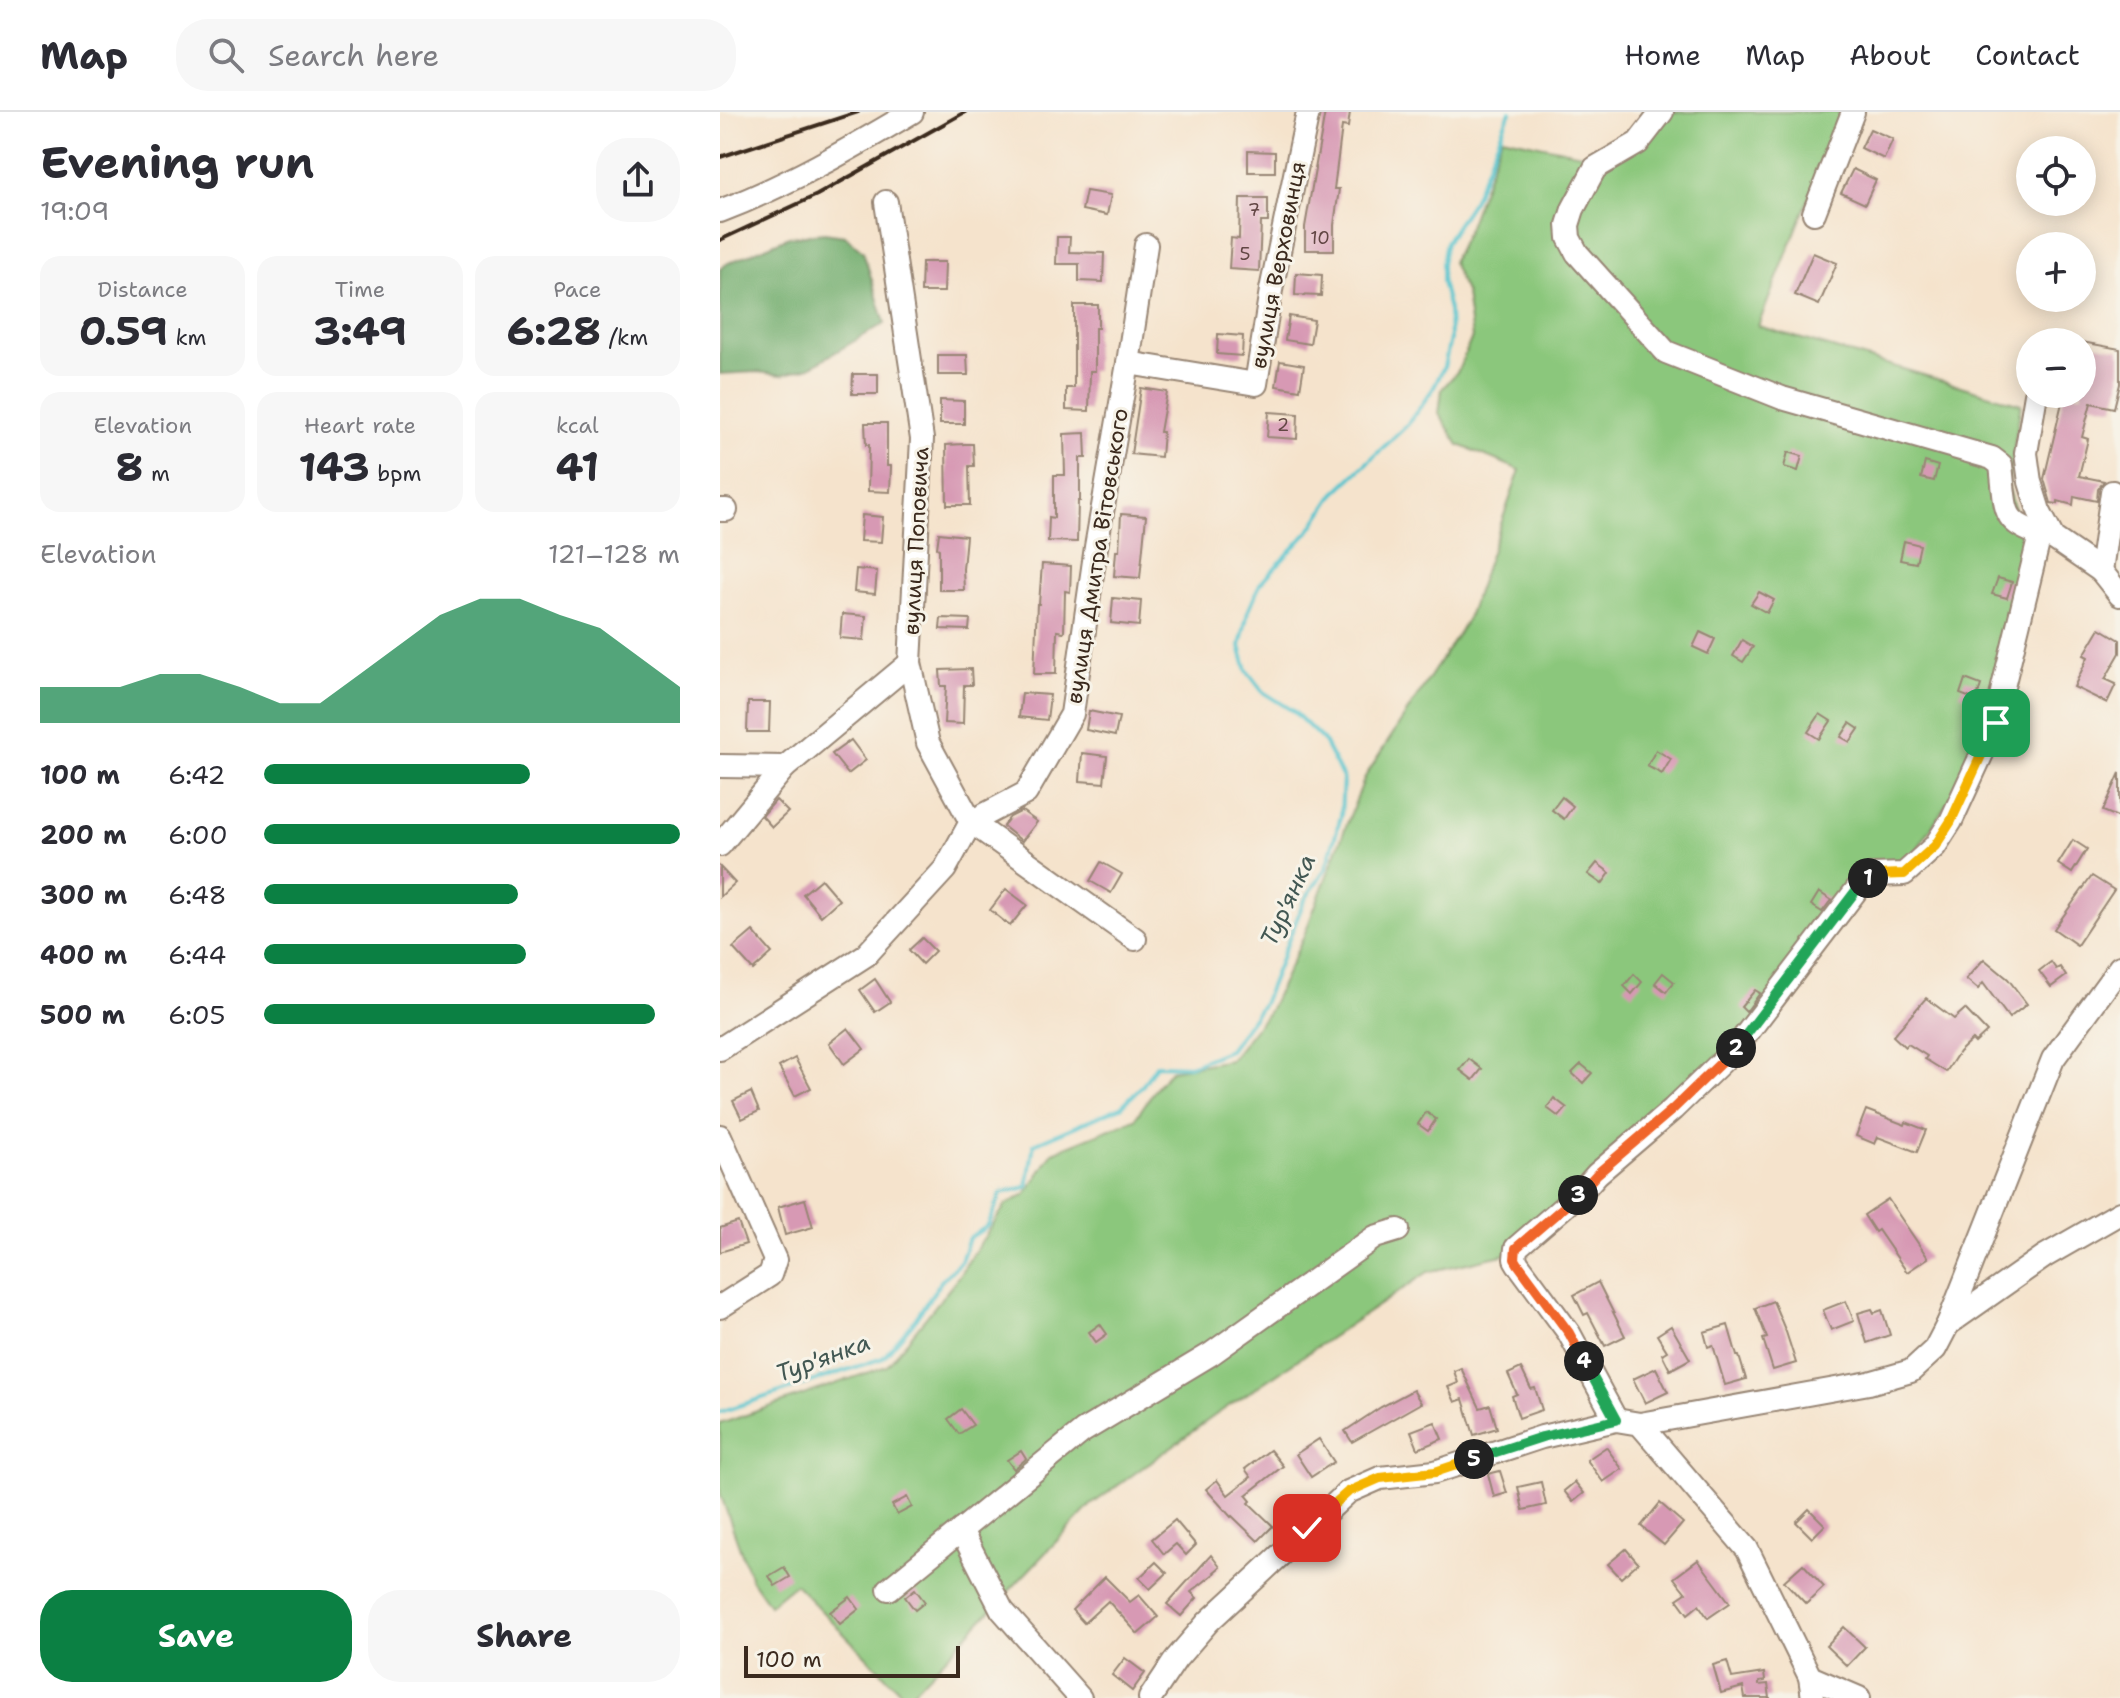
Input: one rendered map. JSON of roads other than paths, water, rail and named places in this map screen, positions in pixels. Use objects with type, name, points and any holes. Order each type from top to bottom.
[{"type":"street","points":[[720,211],[835,158],[912,112]]},
{"type":"street","name":"вулиця Верховинця","points":[[1128,363],[1256,384],[1271,290],[1308,112]]},
{"type":"street","points":[[1662,112],[1638,143],[1595,168],[1568,225],[1569,238],[1577,253],[1666,352],[1782,398],[1992,458],[2001,465],[2006,507],[2011,520],[2024,529],[2047,536],[2101,571],[2120,595]]},
{"type":"street","points":[[1814,213],[1853,112]]},
{"type":"street","name":"вулиця Поповича","points":[[886,202],[922,439],[910,663],[928,743],[971,822],[1135,939]]},
{"type":"street","name":"вулиця Дмитра Вітовського","points":[[971,822],[1026,793],[1072,714],[1146,245]]},
{"type":"street","points":[[1616,1420],[1569,1333],[1515,1259],[1516,1248],[1673,1109],[1735,1049],[1864,880],[1873,875],[1904,874],[1935,846],[1951,821],[1996,723],[2003,687],[2047,536],[2030,482],[2026,453],[2034,408]]},
{"type":"street","points":[[2101,571],[2112,492]]},
{"type":"street","points":[[720,845],[785,767],[910,663]]},
{"type":"street","points":[[720,766],[785,767]]},
{"type":"street","points":[[720,1049],[866,955],[945,869],[971,822]]},
{"type":"street","points":[[1150,1698],[1176,1659],[1208,1622],[1348,1492],[1380,1478],[1435,1472],[1542,1437],[1616,1420],[1640,1424],[1869,1383],[1911,1371],[1935,1349],[1948,1324],[2053,1059],[2120,967]]},
{"type":"street","points":[[720,1136],[775,1260],[770,1275],[720,1307]]},
{"type":"street","points":[[1948,1324],[2045,1256],[2120,1213]]},
{"type":"street","points":[[889,1589],[1083,1431],[1211,1354],[1375,1237],[1398,1230]]},
{"type":"street","points":[[1640,1424],[1747,1549],[1811,1687],[1859,1698]]},
{"type":"street","points":[[961,1530],[1002,1610],[1080,1698]]},
{"type":"waterway","name":"Тур'янка","points":[[720,1412],[883,1358],[912,1324],[942,1280],[961,1261],[969,1238],[988,1226],[1001,1193],[1027,1187],[1034,1144],[1121,1107],[1143,1085],[1156,1065],[1190,1066],[1229,1050],[1263,1004],[1304,901],[1326,868],[1341,816],[1343,778],[1323,740],[1293,711],[1263,692],[1247,671],[1240,646],[1248,612],[1260,584],[1311,529],[1334,494],[1407,425],[1433,389],[1444,367],[1450,339],[1449,310],[1442,282],[1446,242],[1474,199],[1510,112]]},
{"type":"railway","points":[[720,157],[858,112]]},
{"type":"railway","points":[[720,240],[817,195],[965,112]]}]
